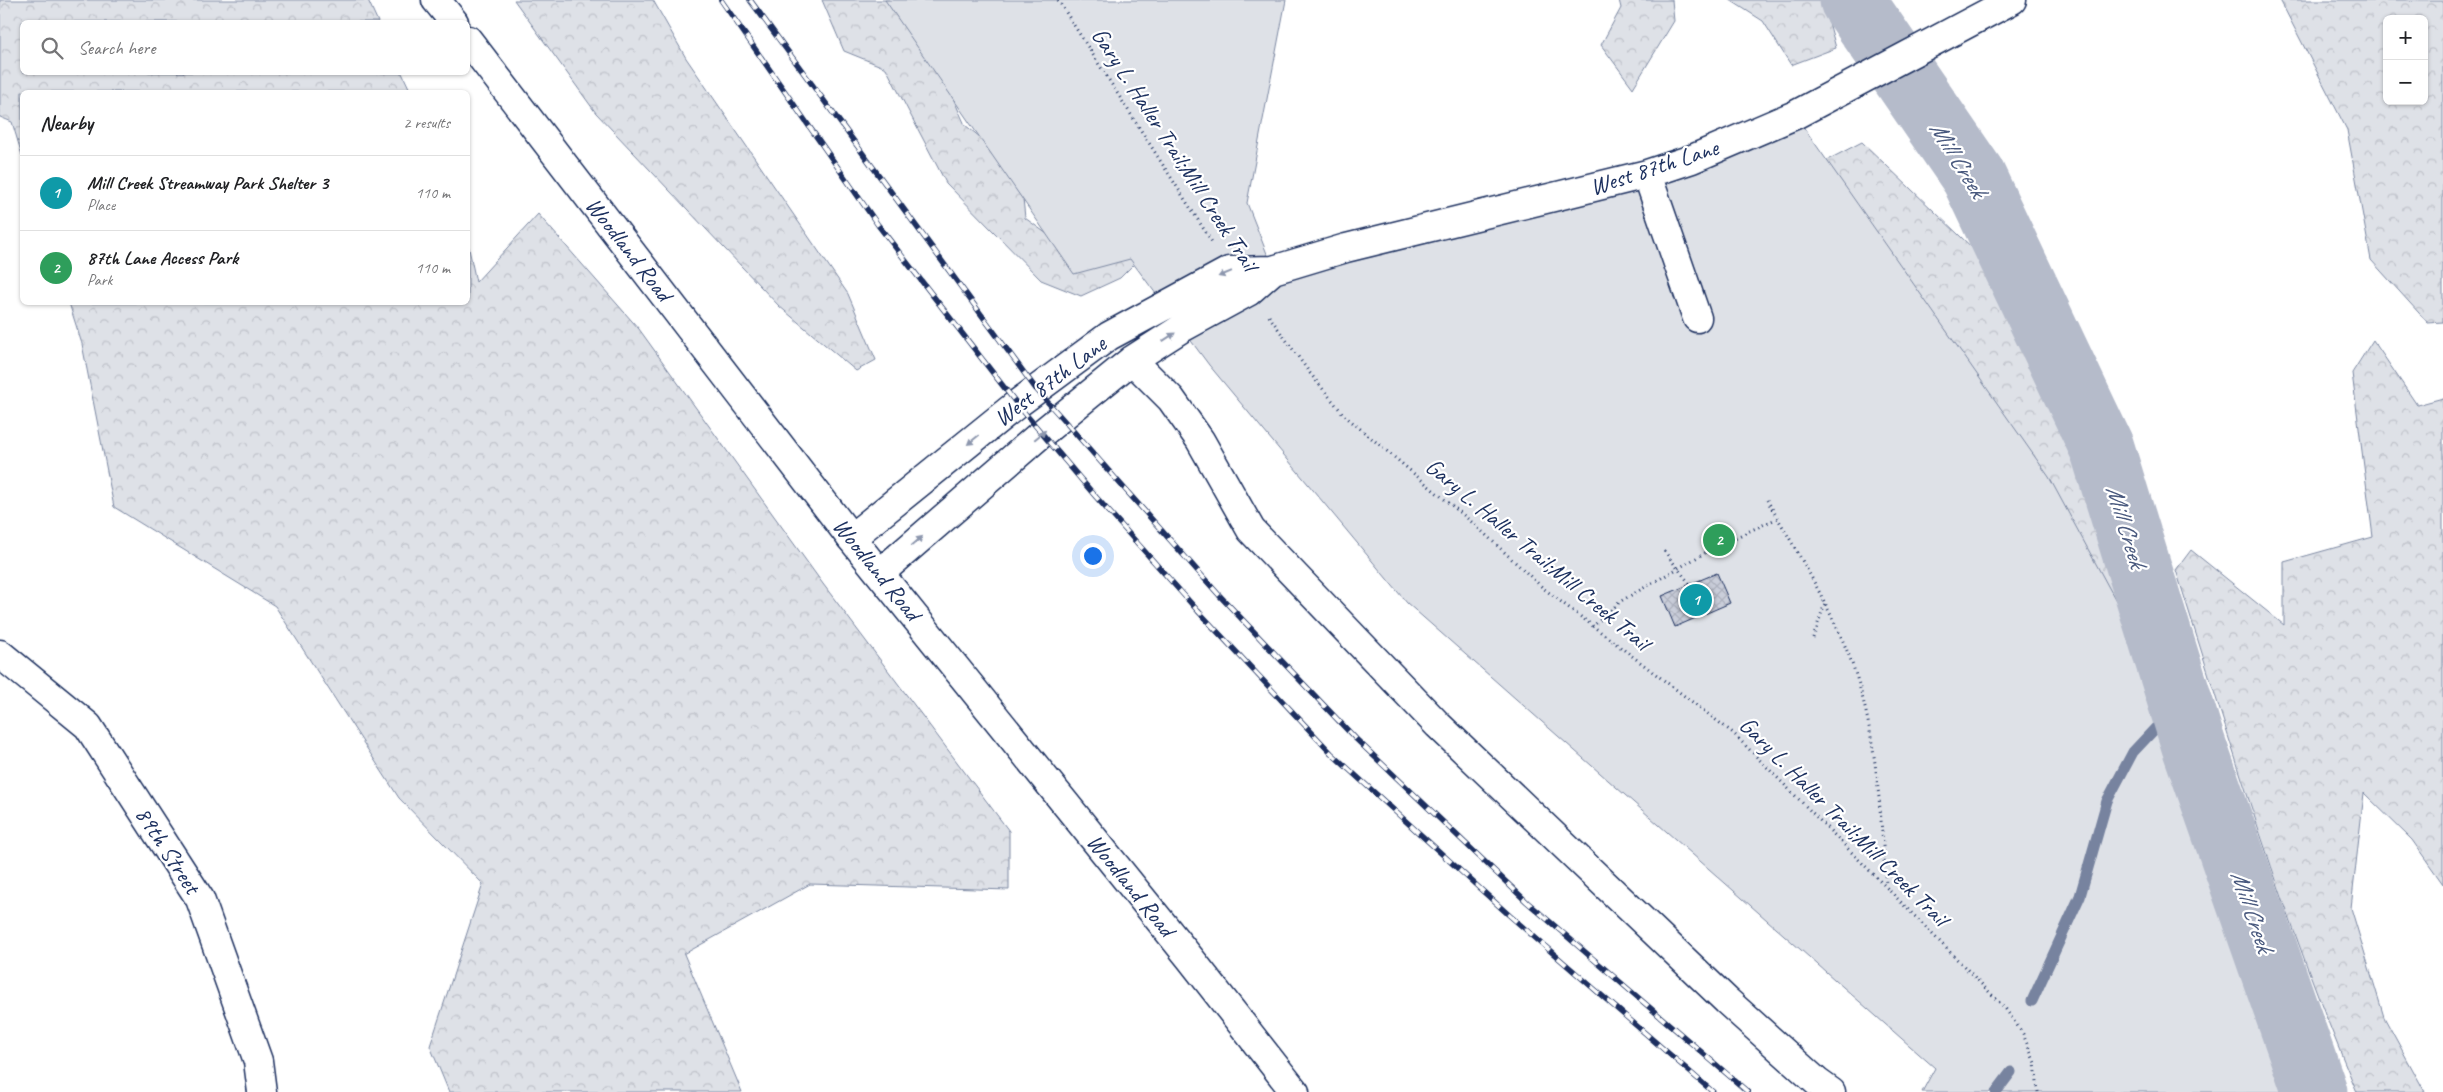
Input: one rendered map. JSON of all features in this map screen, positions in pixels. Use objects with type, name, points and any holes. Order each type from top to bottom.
[{"type":"street","points":[[436,0],[452,20]]},
{"type":"street","name":"West 87th Lane","points":[[851,538],[1017,404],[1110,336],[1229,271],[1273,270],[1346,248],[1647,174],[1692,159],[1795,115],[2009,1]]},
{"type":"street","name":"Woodland Road","points":[[470,43],[851,538],[1190,958],[1295,1092]]},
{"type":"street","points":[[1647,174],[1697,318]]},
{"type":"street","name":"West 87th Lane","points":[[880,573],[1041,434],[1132,360],[1182,328],[1248,292],[1273,270]]},
{"type":"street","points":[[1132,360],[1170,399],[1200,440],[1252,530],[1438,726],[1727,1001],[1817,1082],[1831,1092]]},
{"type":"street","name":"89th Street","points":[[0,654],[88,726],[200,899],[258,1061],[262,1092]]},
{"type":"path","name":"Gary L. Haller Trail;Mill Creek Trail","points":[[1058,0],[1229,271]]},
{"type":"path","name":"Gary L. Haller Trail;Mill Creek Trail","points":[[1248,292],[1265,310],[1309,372],[1345,416],[1474,524],[1544,588],[1592,627],[1733,733],[1886,887],[2005,1008],[2023,1034],[2035,1063],[2038,1092]]},
{"type":"path","points":[[1767,500],[1825,603],[1850,659],[1865,714],[1878,781],[1886,887]]},
{"type":"path","points":[[1592,627],[1621,601],[1717,546],[1778,518]]},
{"type":"path","points":[[1664,551],[1676,569],[1690,584]]},
{"type":"path","points":[[1813,638],[1825,603]]},
{"type":"green space","points":[[0,0],[368,0],[377,20],[20,20],[20,75],[403,75],[410,90],[20,90],[20,148],[12,122],[0,117]]},
{"type":"green space","points":[[514,0],[653,0],[686,58],[848,294],[876,360],[856,371],[779,306],[596,113]]},
{"type":"green space","points":[[822,0],[889,0],[925,35],[965,125],[1020,169],[1025,218],[1076,255],[1155,243],[1120,278],[1081,296],[1041,280],[946,183],[886,68],[844,51]]},
{"type":"green space","points":[[885,0],[1286,0],[1247,203],[1273,269],[1491,213],[1795,115],[2049,477],[2193,743],[2315,1092],[1922,1092],[1935,1068],[1407,603],[1209,365],[1130,259],[1074,274]]},
{"type":"green space","points":[[1619,0],[1672,0],[1674,21],[1633,88],[1601,45],[1621,8]]},
{"type":"green space","points":[[1730,0],[1823,0],[1836,48],[1791,65],[1763,21]]},
{"type":"green space","points":[[2280,0],[2443,0],[2443,322],[2428,323],[2371,260],[2347,130]]},
{"type":"green space","points":[[1862,142],[1984,259],[2040,359],[2125,568],[2145,737],[1754,198]]},
{"type":"green space","points":[[538,214],[639,329],[823,584],[1009,831],[1009,890],[810,884],[684,954],[742,1092],[449,1092],[430,1046],[483,884],[399,798],[275,606],[114,507],[82,344],[70,305],[470,305],[470,254],[476,282]]},
{"type":"green space","points":[[2373,340],[2417,405],[2443,398],[2443,884],[2412,840],[2364,793],[2351,908],[2384,1017],[2425,1092],[2357,1092],[2306,964],[2260,834],[2176,570],[2191,550],[2284,625],[2284,562],[2373,537],[2352,373]]},
{"type":"building","points":[[1717,573],[1730,603],[1675,627],[1662,596]]},
{"type":"waterway","name":"Mill Creek","points":[[1852,0],[1973,176],[2102,448],[2193,743],[2315,1092]]},
{"type":"waterway","points":[[2032,1001],[2080,896],[2107,801],[2133,752],[2180,702]]},
{"type":"waterway","points":[[1996,1092],[2011,1072]]},
{"type":"railway","points":[[721,0],[878,225],[1017,404],[1096,497],[1198,611],[1331,753],[1509,915],[1713,1092]]},
{"type":"railway","points":[[750,0],[1036,389],[1219,595],[1356,739],[1527,902],[1748,1092]]},
{"type":"place","name":"87th Lane Access Park","points":[[1719,540]]},
{"type":"place","name":"Mill Creek Streamway Park Shelter 3","points":[[1696,600]]}]
